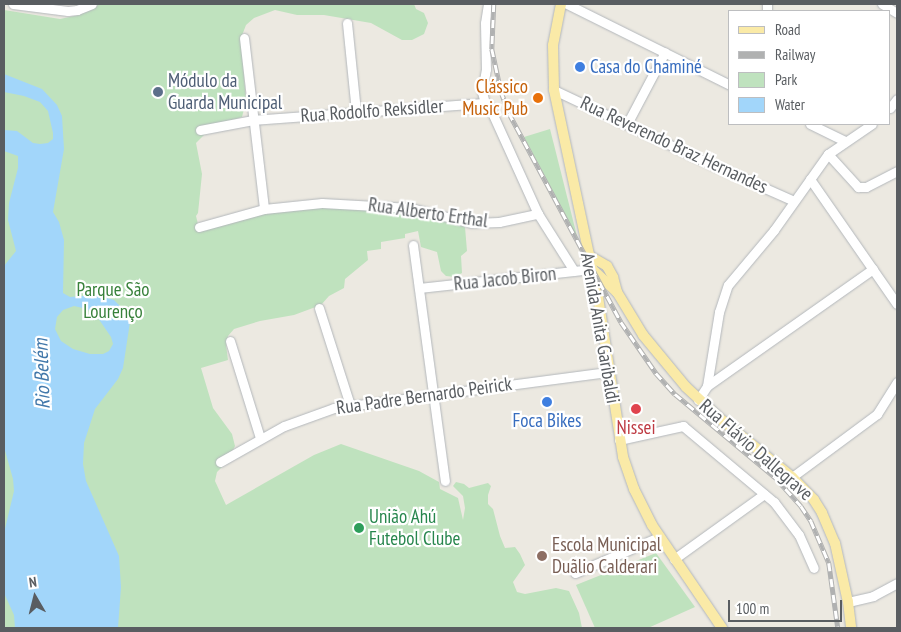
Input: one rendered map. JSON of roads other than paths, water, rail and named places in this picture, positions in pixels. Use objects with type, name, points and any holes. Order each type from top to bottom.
[{"type":"main road","name":"Avenida Anita Garibaldi","points":[[561,4],[554,44],[554,90],[598,296],[619,440],[634,489],[659,537],[722,628]]},
{"type":"main road","name":"Rua Flávio Dallegrave","points":[[588,255],[607,266],[614,277],[615,290]]},
{"type":"main road","name":"Rua Flávio Dallegrave","points":[[592,269],[615,290],[656,352],[698,400],[792,477],[814,500],[828,526],[837,550],[848,602],[851,628]]},
{"type":"main road","points":[[598,296],[605,288],[615,290]]},
{"type":"street","points":[[13,4],[68,10],[77,10],[92,4]]},
{"type":"street","points":[[488,4],[485,36],[486,69],[482,92],[484,103],[489,106],[538,214],[574,271]]},
{"type":"street","points":[[568,4],[728,84]]},
{"type":"street","points":[[882,4],[897,13]]},
{"type":"street","points":[[347,23],[356,111]]},
{"type":"street","points":[[244,38],[264,209]]},
{"type":"street","points":[[627,124],[665,52]]},
{"type":"street","name":"Rua Reverendo Braz Hernandes","points":[[554,90],[715,166],[794,200]]},
{"type":"street","name":"Rua Rodolfo Reksidler","points":[[200,130],[253,120],[484,103]]},
{"type":"street","points":[[812,125],[845,141]]},
{"type":"street","points":[[707,386],[719,312],[728,285],[764,243],[828,154],[870,125]]},
{"type":"street","points":[[828,154],[858,187],[866,187],[897,171]]},
{"type":"street","points":[[810,178],[897,304]]},
{"type":"street","name":"Rua Alberto Erthal","points":[[199,227],[264,209],[299,204],[358,204],[411,208],[459,221],[485,224],[538,214]]},
{"type":"street","points":[[413,245],[445,481]]},
{"type":"street","name":"Rua Jacob Biron","points":[[419,288],[592,269]]},
{"type":"street","points":[[698,400],[707,386],[873,269]]},
{"type":"street","points":[[319,308],[350,404]]},
{"type":"street","points":[[230,341],[260,438]]},
{"type":"street","name":"Rua Padre Bernardo Peirick","points":[[220,462],[260,438],[307,417],[350,404],[609,372]]},
{"type":"street","points":[[792,477],[877,414],[897,382]]},
{"type":"street","points":[[619,440],[682,426],[764,494],[791,523],[814,568]]},
{"type":"street","points":[[674,559],[764,494]]},
{"type":"street","points":[[575,573],[659,537]]},
{"type":"street","points":[[848,602],[873,596],[897,584]]},
{"type":"water","name":"Rio Belém","points":[[4,74],[42,89],[57,105],[62,116],[64,149],[53,212],[59,222],[64,240],[63,293],[70,297],[96,295],[114,300],[128,314],[130,322],[123,368],[118,379],[95,409],[84,443],[83,464],[86,481],[119,556],[121,587],[118,628],[15,628],[14,615],[4,593],[4,533],[14,491],[13,479],[4,447],[4,266],[16,251],[8,220],[9,203],[18,168],[18,156],[4,151],[4,130],[17,131],[33,143],[40,144],[48,143],[53,139],[53,133],[48,111],[40,102],[4,92]],"holes":[[[74,306],[87,309],[98,318],[111,337],[113,344],[109,351],[103,354],[90,354],[73,349],[61,341],[55,329],[57,317],[63,310]]]},
{"type":"railway","points":[[494,4],[492,49],[501,91],[509,113],[621,322],[656,373],[675,394],[775,477],[801,506],[811,521],[829,563],[838,628]]},
{"type":"place","name":"Casa do Chaminé","points":[[580,67]]},
{"type":"place","name":"Módulo da Guarda Municipal","points":[[158,92]]},
{"type":"place","name":"Clássico Music Pub","points":[[538,98]]},
{"type":"place","name":"Foca Bikes","points":[[547,402]]},
{"type":"place","name":"Nissei","points":[[636,409]]},
{"type":"place","name":"União Ahú Futebol Clube","points":[[359,528]]},
{"type":"place","name":"Escola Municipal Duãlio Calderari","points":[[542,556]]},
{"type":"park label","name":"Parque São Lourenço","points":[[113,301]]}]
